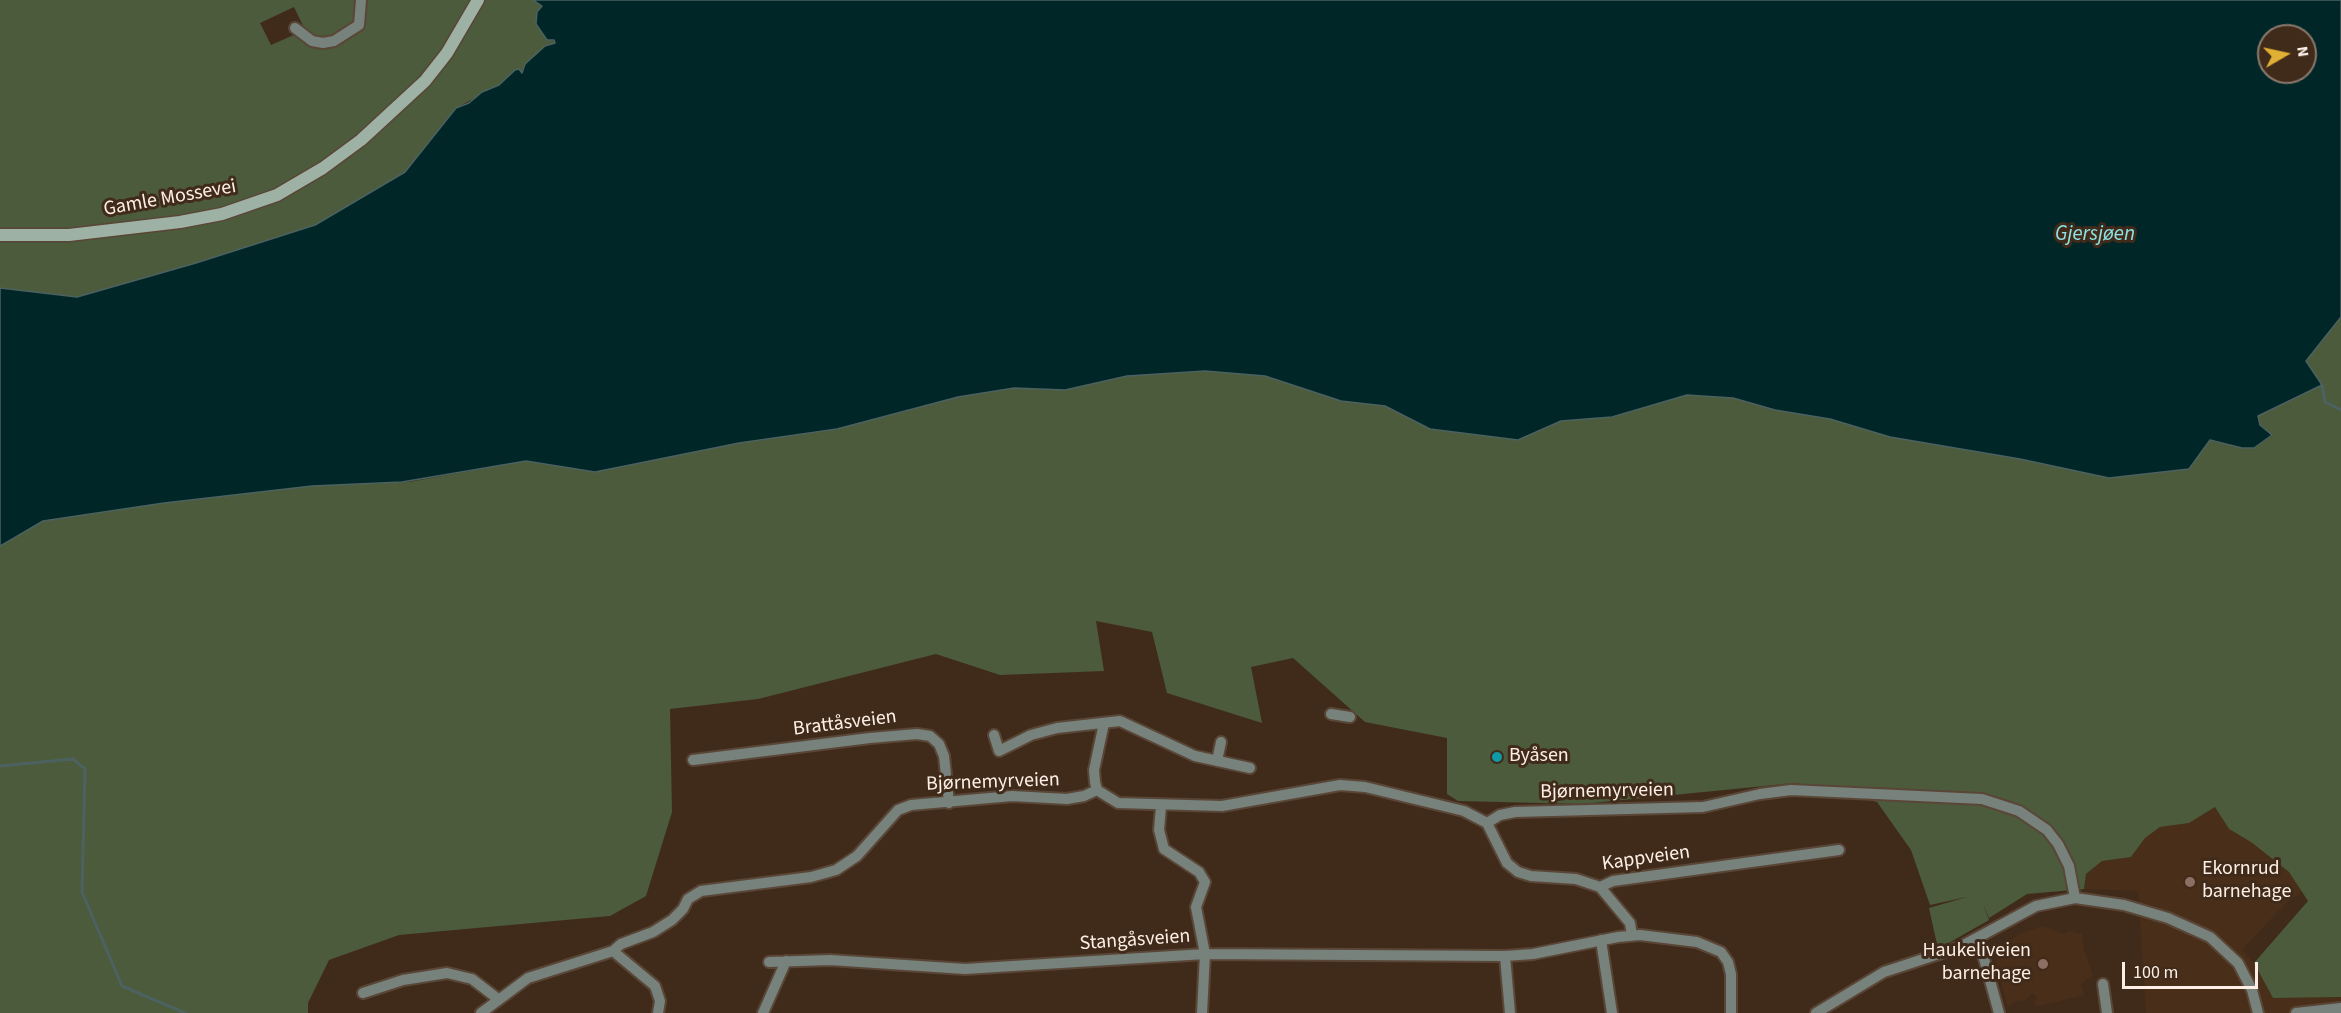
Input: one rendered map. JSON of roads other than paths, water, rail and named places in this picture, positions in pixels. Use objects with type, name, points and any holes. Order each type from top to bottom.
[{"type":"main road","name":"Gamle Mossevei","points":[[0,235],[69,235],[180,222],[222,214],[277,195],[323,168],[361,140],[425,81],[447,53],[478,0]]},
{"type":"street","points":[[295,28],[312,41],[323,43],[334,41],[349,34],[359,25],[361,0]]},
{"type":"street","points":[[1331,714],[1350,717]]},
{"type":"street","name":"Bjørnemyrveien","points":[[994,735],[999,751],[1042,731],[1115,721],[1127,724],[1166,744],[1217,761],[1250,768]]},
{"type":"street","points":[[1104,723],[1094,770],[1097,790],[1118,804],[1222,806],[1332,786],[1352,785],[1464,811],[1479,816],[1487,823]]},
{"type":"street","name":"Brattåsveien","points":[[693,760],[870,738],[917,734],[930,736],[939,744],[944,756],[949,802]]},
{"type":"street","points":[[1217,761],[1221,742]]},
{"type":"street","name":"Bjørnemyrveien","points":[[482,1013],[528,978],[543,971],[614,951],[621,944],[653,932],[672,920],[693,895],[701,891],[827,874],[857,856],[898,810],[911,805],[1012,796],[1067,799],[1084,796],[1097,790]]},
{"type":"street","name":"Bjørnemyrveien","points":[[1487,823],[1500,815],[1515,812],[1694,808],[1791,790],[1982,799],[2019,811],[2047,830],[2058,843],[2069,866],[2075,898]]},
{"type":"street","points":[[1161,806],[1159,830],[1164,849],[1199,872],[1205,882],[1205,890],[1196,908],[1205,954],[1202,1013]]},
{"type":"street","name":"Kappveien","points":[[1487,823],[1507,863],[1518,872],[1531,876],[1576,879],[1600,887],[1613,881],[1839,850]]},
{"type":"street","points":[[1600,887],[1630,922],[1632,935]]},
{"type":"street","points":[[1815,1013],[1879,974],[1960,947],[2036,906],[2075,898],[2124,905],[2168,918],[2210,937],[2238,963],[2252,990],[2259,1012]]},
{"type":"street","name":"Stangåsveien","points":[[769,962],[830,960],[965,969],[1205,954],[1504,956],[1556,951],[1632,935],[1687,940],[1716,948],[1725,957],[1730,967],[1731,1013]]},
{"type":"street","points":[[1978,938],[1999,1013]]},
{"type":"street","points":[[1601,940],[1612,1013]]},
{"type":"street","points":[[614,951],[655,986],[660,1001],[658,1013]]},
{"type":"street","points":[[1504,956],[1510,1013]]},
{"type":"street","points":[[763,1013],[786,961]]},
{"type":"street","points":[[363,993],[403,980],[447,973],[472,979],[498,999]]},
{"type":"street","points":[[2103,984],[2107,1013]]},
{"type":"street","points":[[2296,1013],[2341,1008]]},
{"type":"water","name":"Gjersjøen","points":[[533,0],[2341,0],[2341,317],[2306,361],[2322,385],[2258,416],[2260,425],[2272,435],[2254,448],[2242,448],[2210,440],[2189,469],[2109,478],[2020,459],[1890,437],[1830,419],[1775,410],[1733,398],[1687,395],[1612,417],[1561,421],[1518,440],[1430,429],[1385,406],[1341,401],[1265,376],[1205,371],[1127,376],[1065,390],[1014,388],[958,397],[837,429],[739,443],[595,472],[526,461],[402,482],[312,486],[164,503],[43,521],[0,546],[0,288],[77,297],[196,263],[315,225],[405,172],[456,108],[469,103],[482,92],[499,85],[515,70],[519,69],[522,73],[525,64],[545,46],[555,43],[554,40],[547,40],[536,24],[537,12],[542,6]]},
{"type":"waterway","points":[[2322,385],[2325,402],[2341,410]]},
{"type":"waterway","points":[[0,766],[73,759],[85,769],[82,892],[122,986],[185,1013]]},
{"type":"place","name":"Byåsen","points":[[1497,757]]},
{"type":"place","name":"Ekornrud barnehage","points":[[2190,882]]},
{"type":"place","name":"Haukeliveien barnehage","points":[[2043,964]]}]
